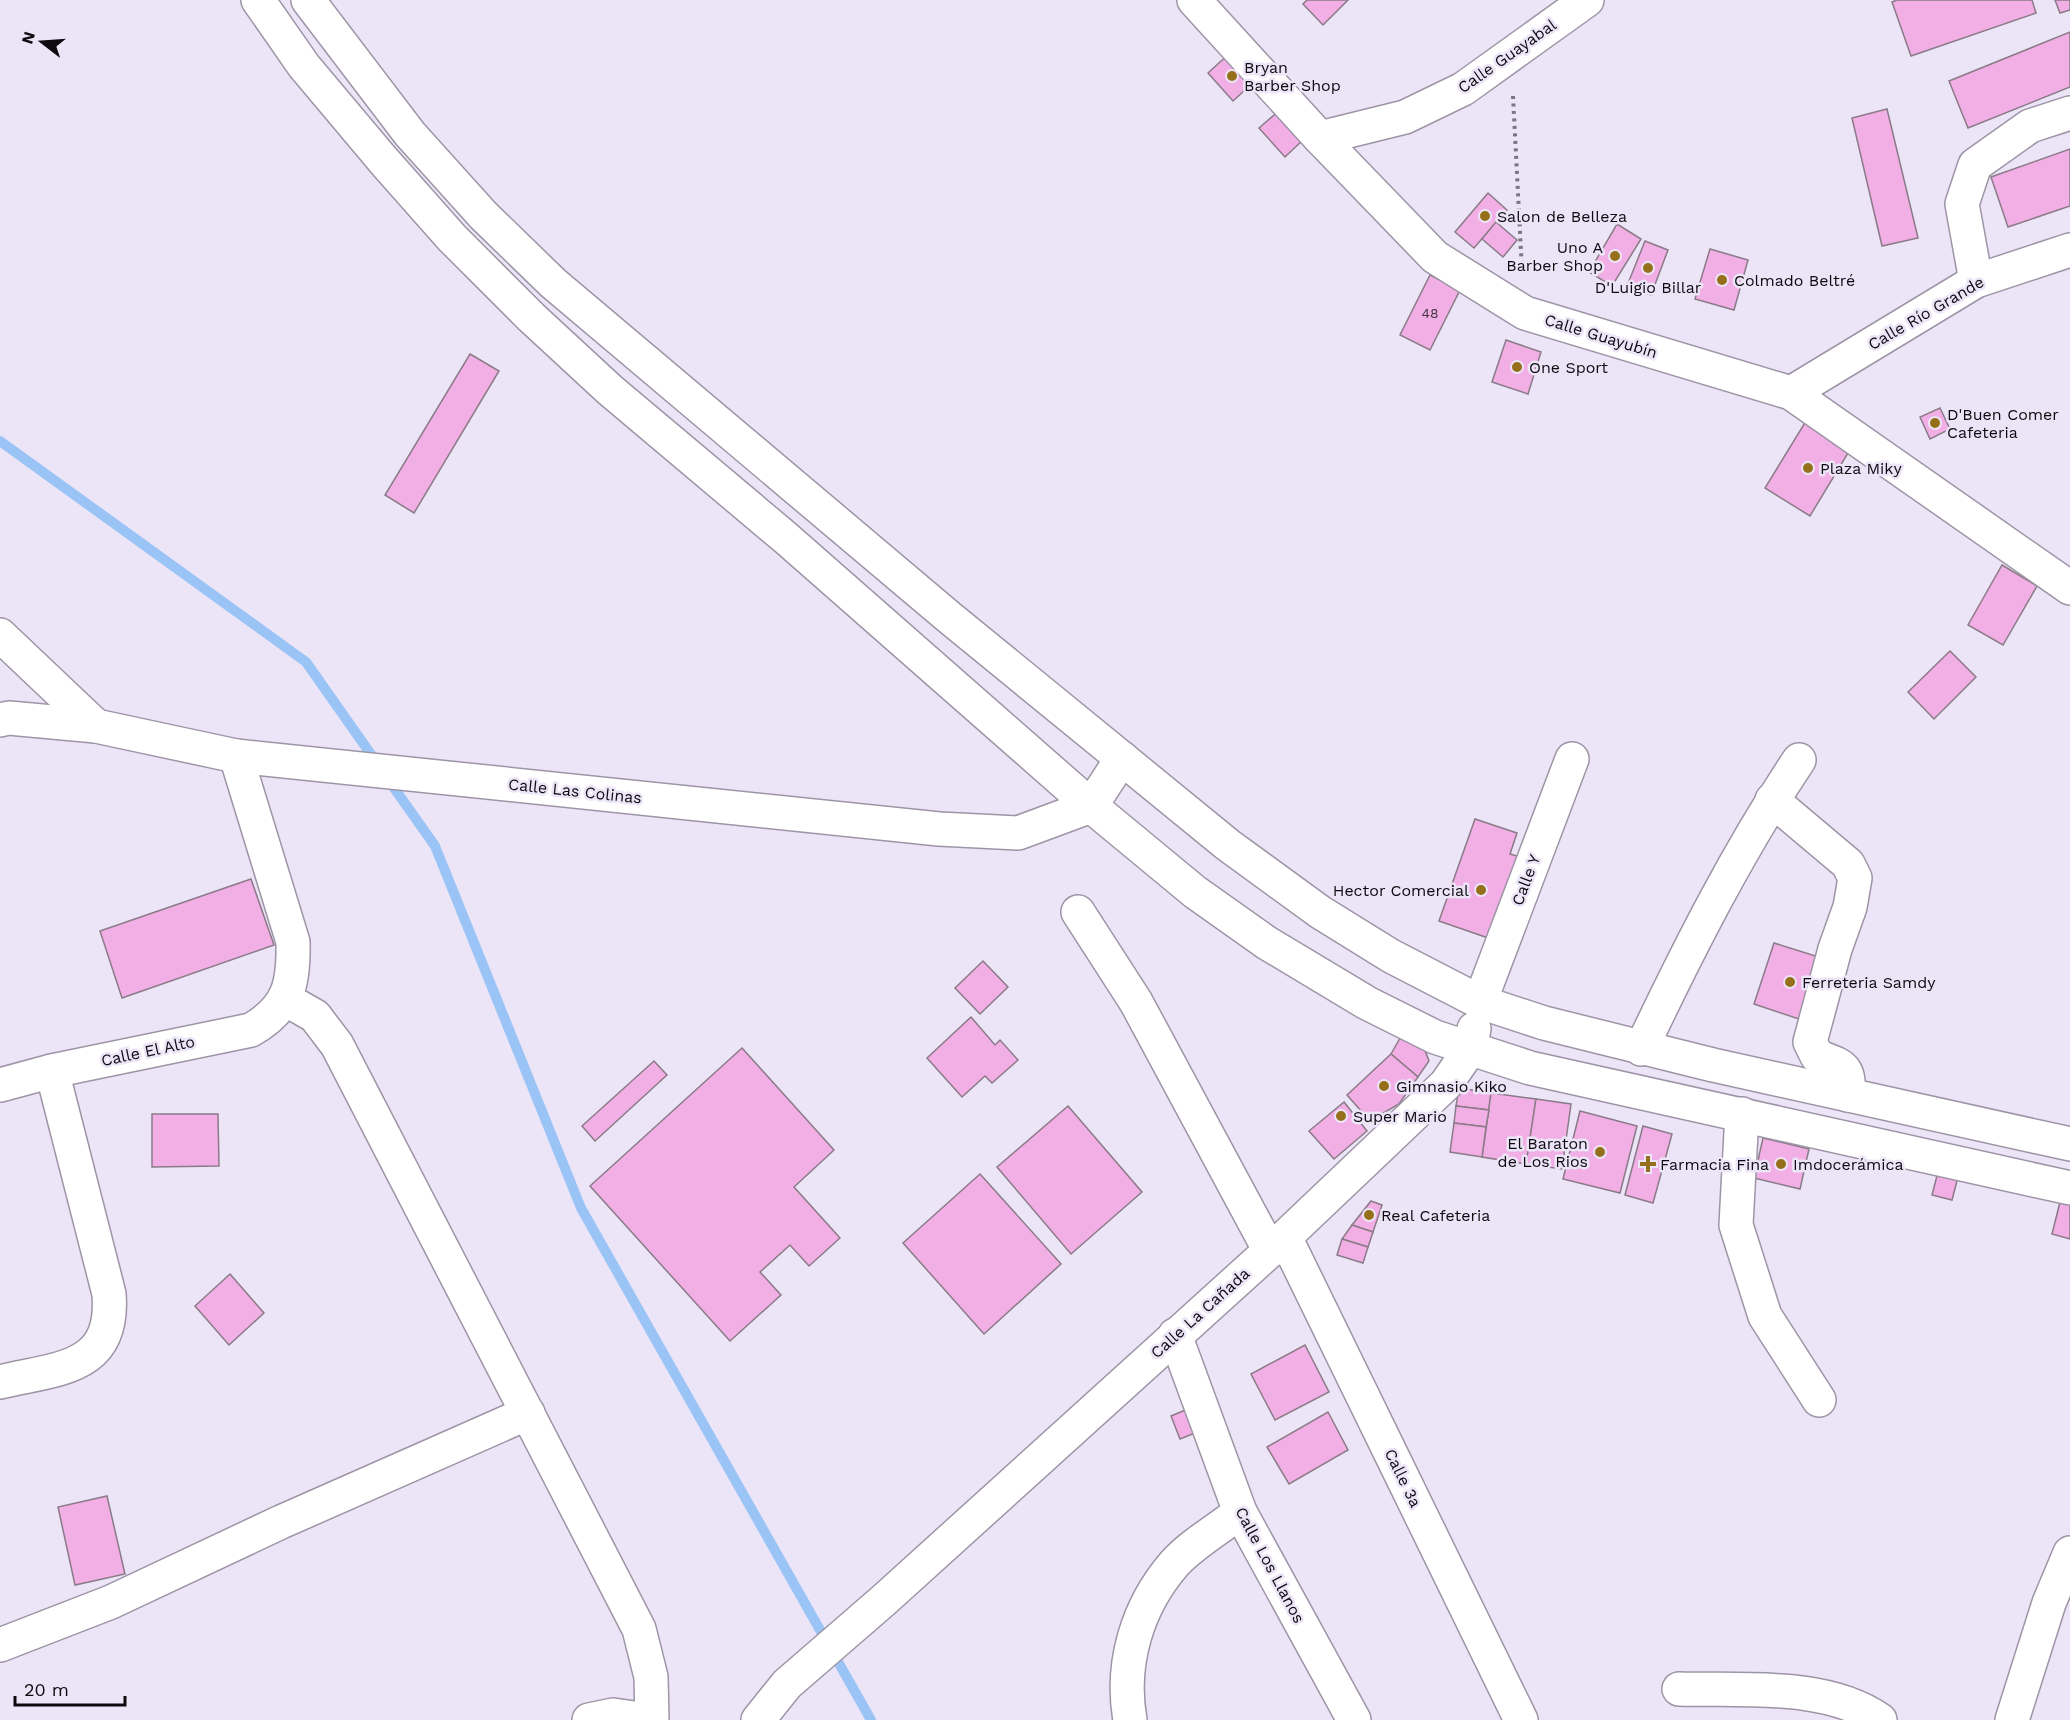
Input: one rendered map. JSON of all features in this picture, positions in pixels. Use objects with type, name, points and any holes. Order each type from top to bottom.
[{"type":"street","points":[[258,0],[304,66],[383,160],[453,238],[531,317],[610,390],[787,539],[1091,806],[1195,892],[1267,944],[1367,1003],[1435,1037],[1530,1068],[2070,1188]]},
{"type":"street","points":[[308,0],[410,134],[483,215],[553,283],[821,512],[1228,846],[1320,912],[1391,956],[1480,1002],[1544,1023],[1641,1049],[2070,1144]]},
{"type":"street","name":"Calle Guayubín","points":[[1194,0],[1320,138],[1435,257],[1525,313],[1791,393],[2070,588]]},
{"type":"street","name":"Calle Guayabal","points":[[1320,138],[1405,117],[1463,89],[1587,0]]},
{"type":"street","points":[[1976,281],[1962,204],[1975,165],[2030,126],[2070,113]]},
{"type":"street","name":"Calle Río Grande","points":[[1791,393],[1976,281],[2070,250]]},
{"type":"street","points":[[0,635],[96,726]]},
{"type":"street","name":"Calle Las Colinas","points":[[0,720],[9,718],[96,726],[236,756],[973,831],[1018,833],[1091,806]]},
{"type":"street","points":[[236,756],[293,942],[294,971],[285,999],[315,1016],[338,1045],[639,1629],[651,1677],[650,1720],[613,1715],[589,1720]]},
{"type":"street","points":[[1091,806],[1122,758]]},
{"type":"street","name":"Calle Y","points":[[1480,1002],[1572,759]]},
{"type":"street","points":[[1641,1049],[1682,964],[1772,800],[1799,760]]},
{"type":"street","points":[[1772,800],[1848,864],[1855,878],[1850,906],[1835,948],[1810,1042],[1816,1056],[1843,1066],[1847,1072],[1848,1095]]},
{"type":"street","name":"Calle 3a","points":[[1078,912],[1136,1002],[1277,1244],[1521,1720]]},
{"type":"street","name":"Calle El Alto","points":[[0,1085],[52,1071],[250,1030],[271,1018],[285,999]]},
{"type":"street","name":"Calle La Cañada","points":[[758,1720],[787,1683],[884,1600],[1277,1244],[1446,1084],[1470,1049],[1480,1002]]},
{"type":"street","points":[[0,1382],[77,1363],[93,1353],[104,1338],[111,1317],[109,1294],[52,1071]]},
{"type":"street","points":[[1742,1114],[1736,1225],[1765,1316],[1819,1400]]},
{"type":"street","name":"Calle Los Llanos","points":[[1175,1335],[1240,1512],[1354,1720]]},
{"type":"street","points":[[0,1645],[111,1602],[281,1522],[528,1413]]},
{"type":"street","points":[[1130,1720],[1126,1698],[1130,1651],[1145,1606],[1175,1563],[1240,1512]]},
{"type":"street","points":[[2012,1720],[2049,1603],[2070,1553]]},
{"type":"street","points":[[1679,1689],[1812,1694],[1863,1708],[1880,1720]]},
{"type":"path","points":[[1511,53],[1525,313]]},
{"type":"building","points":[[1307,0],[1348,0],[1323,25],[1303,4]]},
{"type":"building","points":[[1897,0],[2032,0],[2036,13],[1911,56],[1892,2]]},
{"type":"building","points":[[2055,0],[2070,0],[2070,10],[2060,13]]},
{"type":"building","points":[[2070,32],[2070,87],[1968,128],[1949,81]]},
{"type":"building","name":"Bryan Barber Shop","points":[[1232,51],[1257,79],[1233,101],[1208,73]]},
{"type":"building","points":[[1887,109],[1918,238],[1882,246],[1852,118]]},
{"type":"building","points":[[1280,110],[1305,138],[1285,157],[1259,128]]},
{"type":"building","points":[[2070,149],[2070,206],[2008,227],[1991,177]]},
{"type":"building","name":"Salon de Belleza","points":[[1488,193],[1507,210],[1474,248],[1455,232]]},
{"type":"building","points":[[1496,222],[1517,240],[1503,257],[1482,239]]},
{"type":"building","name":"Uno A Barber Shop","points":[[1617,224],[1641,239],[1612,286],[1589,272]]},
{"type":"building","name":"D'Luigio Billar","points":[[1645,241],[1668,250],[1651,295],[1627,286]]},
{"type":"building","name":"Colmado Beltré","points":[[1710,249],[1748,260],[1734,310],[1695,299]]},
{"type":"building","points":[[1430,275],[1460,290],[1430,350],[1400,335]]},
{"type":"building","name":"One Sport","points":[[1506,340],[1541,352],[1528,394],[1492,382]]},
{"type":"building","points":[[470,354],[499,371],[414,513],[385,495]]},
{"type":"building","name":"D'Buen Comer Cafeteria","points":[[1940,408],[1950,429],[1930,439],[1920,417]]},
{"type":"building","name":"Plaza Miky","points":[[1806,421],[1851,448],[1810,516],[1765,488]]},
{"type":"building","points":[[2002,565],[2037,586],[2003,645],[1968,625]]},
{"type":"building","points":[[1950,651],[1976,677],[1934,719],[1908,692]]},
{"type":"building","name":"Hector Comercial","points":[[1475,819],[1517,833],[1510,854],[1524,858],[1494,940],[1439,921]]},
{"type":"building","points":[[251,879],[274,945],[122,998],[100,931]]},
{"type":"building","name":"Ferreteria Samdy","points":[[1774,943],[1825,959],[1805,1021],[1754,1004]]},
{"type":"building","points":[[983,961],[1008,987],[980,1014],[955,988]]},
{"type":"building","points":[[971,1017],[995,1045],[1000,1040],[1018,1060],[992,1083],[985,1076],[962,1097],[927,1058]]},
{"type":"building","points":[[1403,1033],[1423,1045],[1429,1061],[1418,1077],[1391,1054]]},
{"type":"building","points":[[742,1048],[834,1150],[794,1187],[840,1238],[809,1266],[790,1245],[760,1272],[781,1295],[730,1341],[590,1186]]},
{"type":"building","name":"Gimnasio Kiko","points":[[1391,1054],[1418,1077],[1399,1104],[1370,1121],[1347,1095]]},
{"type":"building","points":[[654,1061],[667,1075],[595,1141],[582,1126]]},
{"type":"building","points":[[1459,1088],[1491,1093],[1489,1110],[1456,1106]]},
{"type":"building","points":[[1491,1093],[1536,1099],[1526,1164],[1482,1157]]},
{"type":"building","points":[[1536,1099],[1571,1104],[1562,1169],[1526,1164]]},
{"type":"building","name":"Super Mario","points":[[1344,1102],[1367,1131],[1334,1159],[1309,1131]]},
{"type":"building","points":[[1068,1106],[1142,1192],[1071,1254],[997,1167]]},
{"type":"building","points":[[1456,1106],[1489,1110],[1486,1127],[1454,1123]]},
{"type":"building","name":"El Baraton de Los Rios","points":[[1580,1111],[1637,1126],[1620,1193],[1563,1179]]},
{"type":"building","points":[[152,1114],[218,1114],[219,1166],[152,1167]]},
{"type":"building","points":[[1454,1123],[1486,1127],[1482,1157],[1450,1152]]},
{"type":"building","name":"Farmacia Fina","points":[[1643,1126],[1672,1134],[1653,1203],[1625,1195]]},
{"type":"building","name":"Imdocerámica","points":[[1763,1138],[1809,1149],[1800,1189],[1754,1178]]},
{"type":"building","points":[[1939,1168],[1959,1173],[1952,1200],[1932,1195]]},
{"type":"building","points":[[980,1174],[1061,1264],[984,1334],[903,1243]]},
{"type":"building","points":[[2063,1190],[2070,1192],[2070,1239],[2052,1234]]},
{"type":"building","name":"Real Cafeteria","points":[[1371,1201],[1382,1205],[1373,1232],[1352,1225]]},
{"type":"building","points":[[1352,1225],[1373,1232],[1368,1247],[1342,1239]]},
{"type":"building","points":[[1342,1239],[1368,1247],[1363,1263],[1337,1255]]},
{"type":"building","points":[[230,1274],[264,1313],[229,1345],[195,1306]]},
{"type":"building","points":[[1305,1345],[1329,1392],[1275,1420],[1251,1374]]},
{"type":"building","points":[[1190,1408],[1200,1431],[1180,1439],[1171,1416]]},
{"type":"building","points":[[1328,1412],[1348,1450],[1289,1484],[1267,1447]]},
{"type":"building","points":[[107,1496],[125,1574],[75,1585],[58,1507]]},
{"type":"waterway","points":[[0,441],[306,662],[377,763]]},
{"type":"waterway","points":[[387,778],[435,846],[581,1208],[871,1720]]},
{"type":"place","name":"Bryan Barber Shop","points":[[1232,76]]},
{"type":"place","name":"Salon de Belleza","points":[[1485,216]]},
{"type":"place","name":"Uno A Barber Shop","points":[[1615,256]]},
{"type":"place","name":"D'Luigio Billar","points":[[1648,268]]},
{"type":"place","name":"Colmado Beltré","points":[[1722,280]]},
{"type":"place","name":"One Sport","points":[[1517,367]]},
{"type":"place","name":"D'Buen Comer Cafeteria","points":[[1935,423]]},
{"type":"place","name":"Plaza Miky","points":[[1808,468]]},
{"type":"place","name":"Hector Comercial","points":[[1481,890]]},
{"type":"place","name":"Ferreteria Samdy","points":[[1790,982]]},
{"type":"place","name":"Gimnasio Kiko","points":[[1384,1086]]},
{"type":"place","name":"Super Mario","points":[[1341,1116]]},
{"type":"place","name":"El Baraton de Los Rios","points":[[1600,1152]]},
{"type":"place","name":"Farmacia Fina","points":[[1648,1164]]},
{"type":"place","name":"Imdocerámica","points":[[1781,1164]]},
{"type":"place","name":"Real Cafeteria","points":[[1369,1215]]}]
